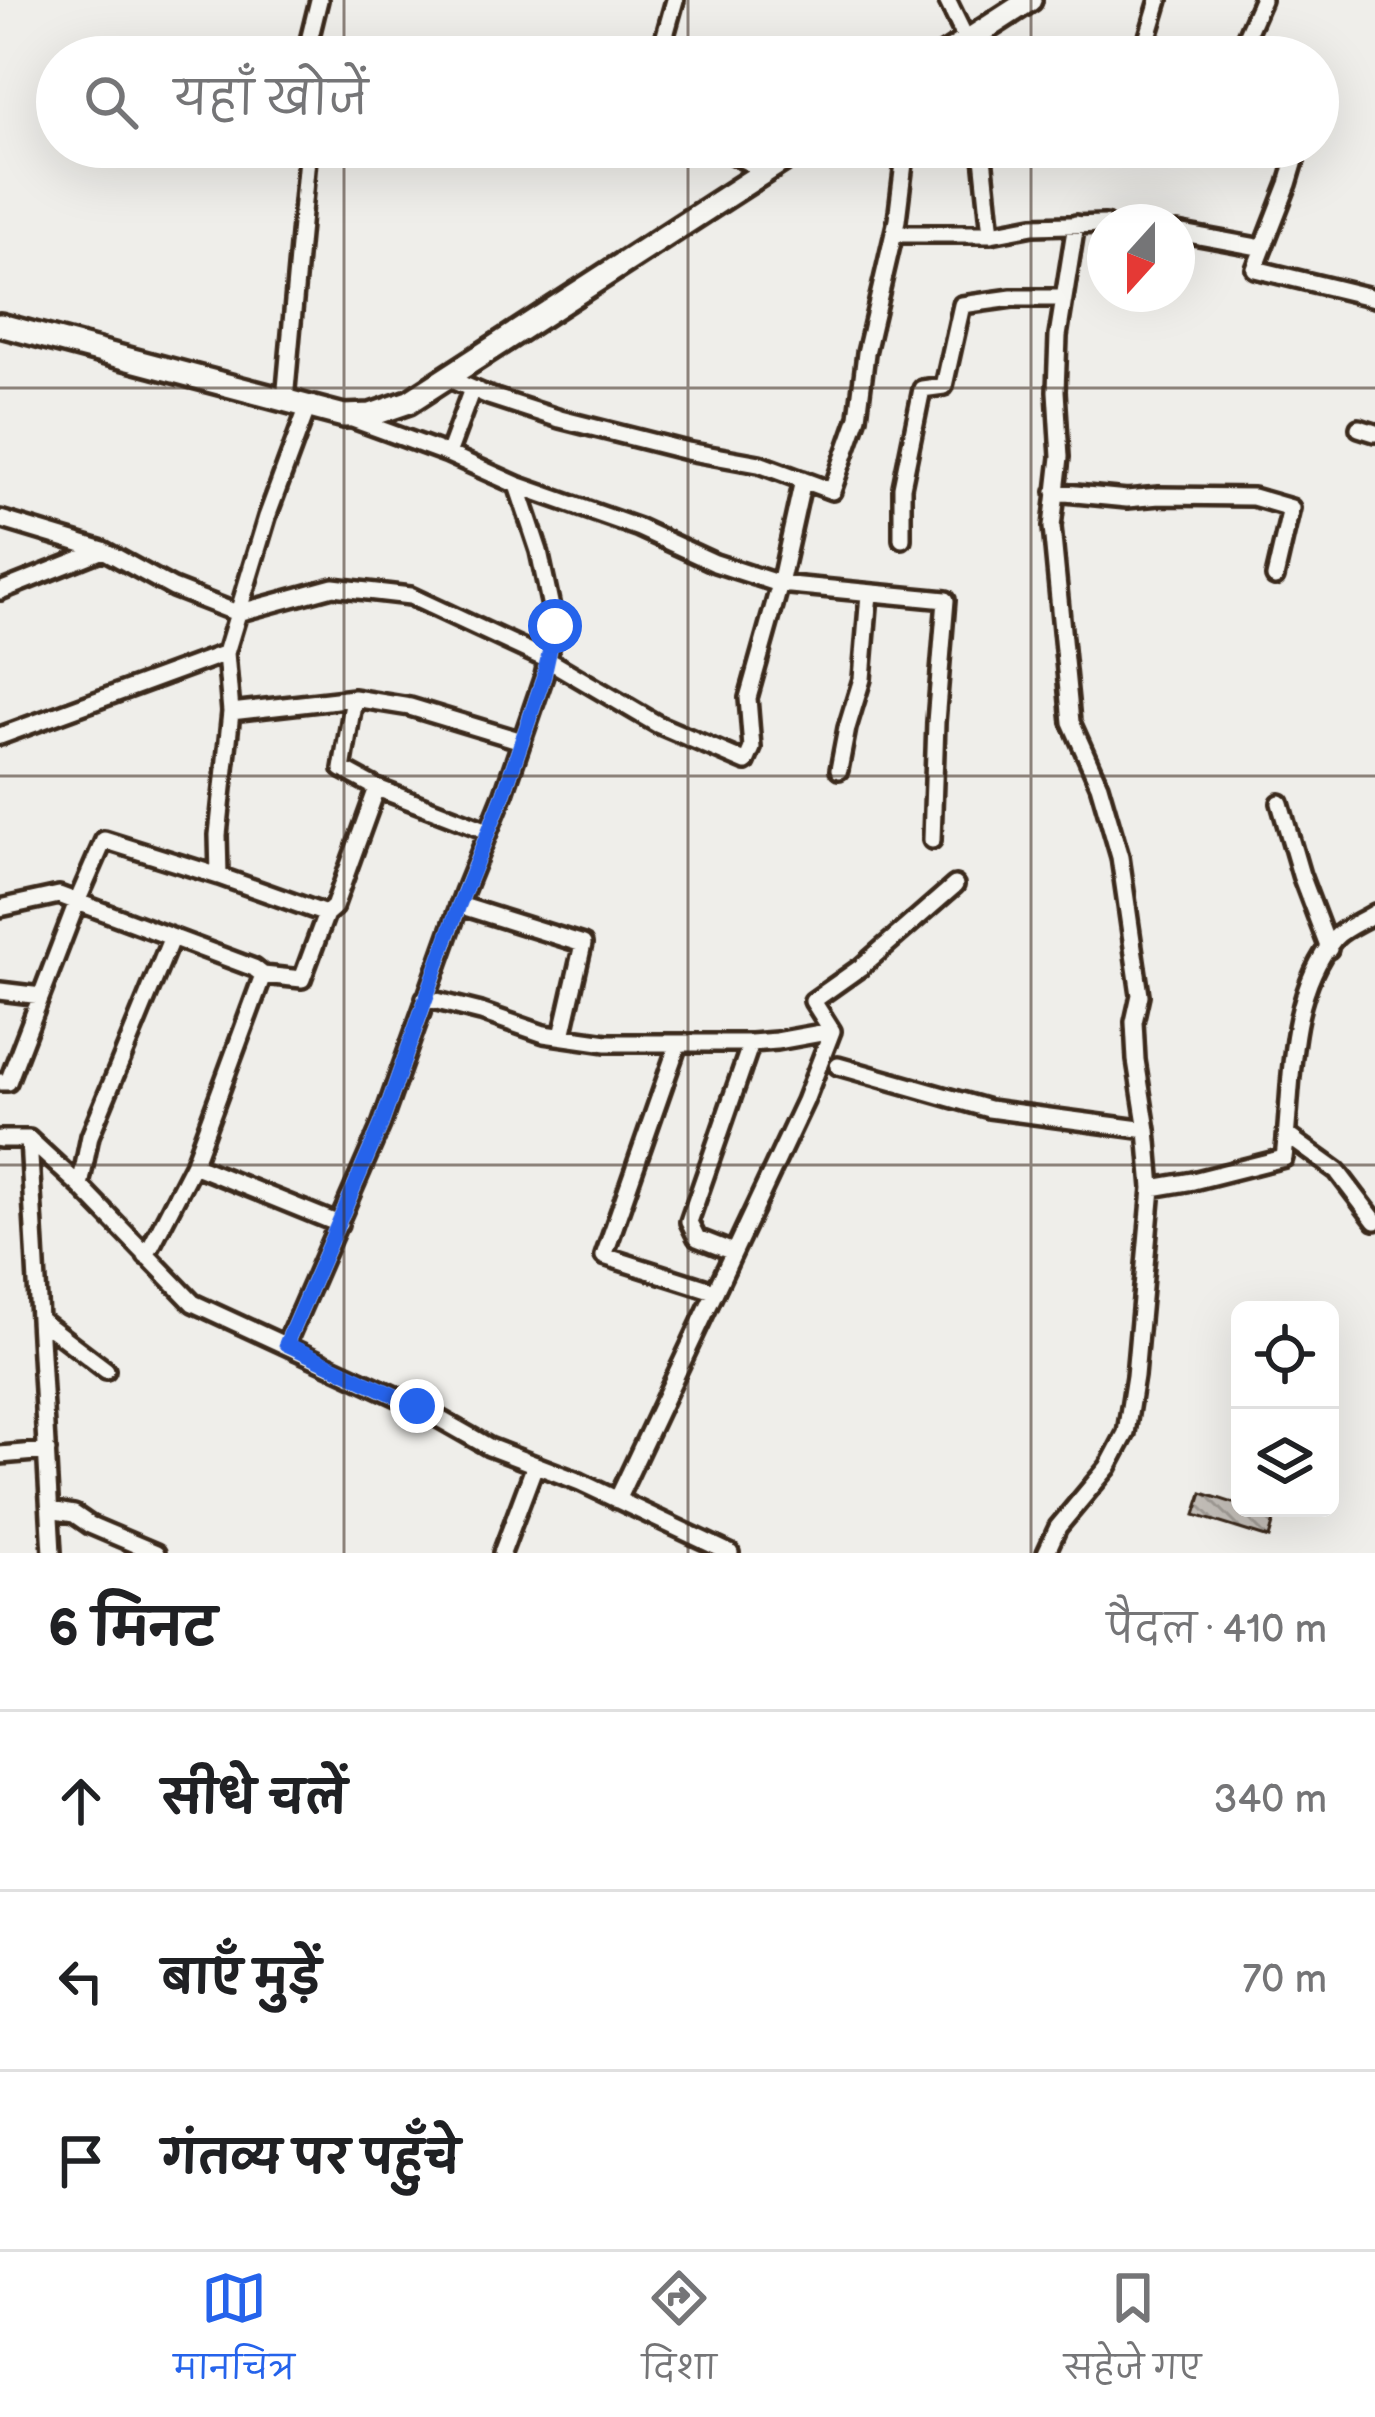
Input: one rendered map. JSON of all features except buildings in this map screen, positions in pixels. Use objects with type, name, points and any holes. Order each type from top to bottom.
[{"type":"main road","points":[[984,36],[1030,0]]},
{"type":"main road","points":[[0,325],[344,416],[371,415],[410,402],[771,168]]},
{"type":"street","points":[[310,36],[319,0]]},
{"type":"street","points":[[665,36],[676,0]]},
{"type":"street","points":[[947,0],[962,36]]},
{"type":"street","points":[[1148,36],[1159,0]]},
{"type":"street","points":[[1246,36],[1262,0]]},
{"type":"street","points":[[219,876],[218,835],[231,712],[226,653],[296,403],[307,168]]},
{"type":"street","points":[[760,168],[766,171]]},
{"type":"street","points":[[447,378],[560,419],[758,464],[832,490],[858,417],[903,168]]},
{"type":"street","points":[[984,168],[991,234]]},
{"type":"street","points":[[1293,168],[1256,269],[1375,298]]},
{"type":"street","points":[[1046,1553],[1058,1527],[1108,1468],[1126,1433],[1152,1188],[1135,1041],[1140,995],[1120,857],[1099,785],[1071,722],[1052,526],[1060,457],[1058,336],[1076,224]]},
{"type":"street","points":[[894,234],[991,234],[1033,226],[1087,224]]},
{"type":"street","points":[[1195,235],[1263,248]]},
{"type":"street","points":[[902,539],[902,487],[922,389],[944,386],[962,305],[1063,298]]},
{"type":"street","points":[[448,454],[472,389]]},
{"type":"street","points":[[344,416],[639,528],[715,563],[780,584],[946,600],[932,840]]},
{"type":"street","points":[[0,519],[103,550],[173,588],[238,613],[333,587],[410,596],[548,660],[657,724],[746,762],[752,748],[748,698],[803,480]]},
{"type":"street","points":[[286,1344],[381,1125],[548,660],[555,626],[539,551],[517,485]]},
{"type":"street","points":[[1055,492],[1127,499],[1253,497],[1291,508],[1275,578]]},
{"type":"street","points":[[0,591],[103,550]]},
{"type":"street","points":[[839,770],[862,679],[869,594]]},
{"type":"street","points":[[0,736],[226,653]]},
{"type":"street","points":[[231,712],[354,698],[410,707],[522,741]]},
{"type":"street","points":[[354,698],[342,769],[377,788],[488,831]]},
{"type":"street","points":[[0,908],[59,895],[263,975],[302,980],[377,788]]},
{"type":"street","points":[[1280,803],[1329,949]]},
{"type":"street","points":[[0,1082],[8,1082],[104,840],[326,914]]},
{"type":"street","points":[[832,1031],[812,1000],[861,967],[956,885]]},
{"type":"street","points":[[459,905],[583,944],[562,1036]]},
{"type":"street","points":[[1152,1188],[1284,1158],[1297,1019],[1313,976],[1336,936],[1375,913]]},
{"type":"street","points":[[80,1186],[90,1136],[171,939]]},
{"type":"street","points":[[146,1256],[193,1166],[263,975]]},
{"type":"street","points":[[0,991],[41,995]]},
{"type":"street","points":[[425,998],[544,1034],[607,1043],[777,1041],[832,1031]]},
{"type":"street","points":[[617,1500],[739,1245],[832,1031]]},
{"type":"street","points":[[733,1252],[697,1238],[689,1222],[751,1042]]},
{"type":"street","points":[[678,1044],[604,1256],[714,1292]]},
{"type":"street","points":[[838,1066],[989,1109],[1147,1130]]},
{"type":"street","points":[[1287,1135],[1337,1171],[1375,1221]]},
{"type":"street","points":[[0,1139],[28,1139],[193,1303],[417,1406],[489,1447],[730,1553]]},
{"type":"street","points":[[28,1139],[52,1553]]},
{"type":"street","points":[[193,1166],[339,1224]]},
{"type":"street","points":[[40,1320],[106,1370]]},
{"type":"street","points":[[0,1455],[47,1450]]},
{"type":"street","points":[[502,1553],[536,1465]]},
{"type":"street","points":[[50,1510],[74,1514],[156,1553]]},
{"type":"route","points":[[417,1406],[286,1344],[381,1125],[504,793],[544,676],[555,626]]}]
